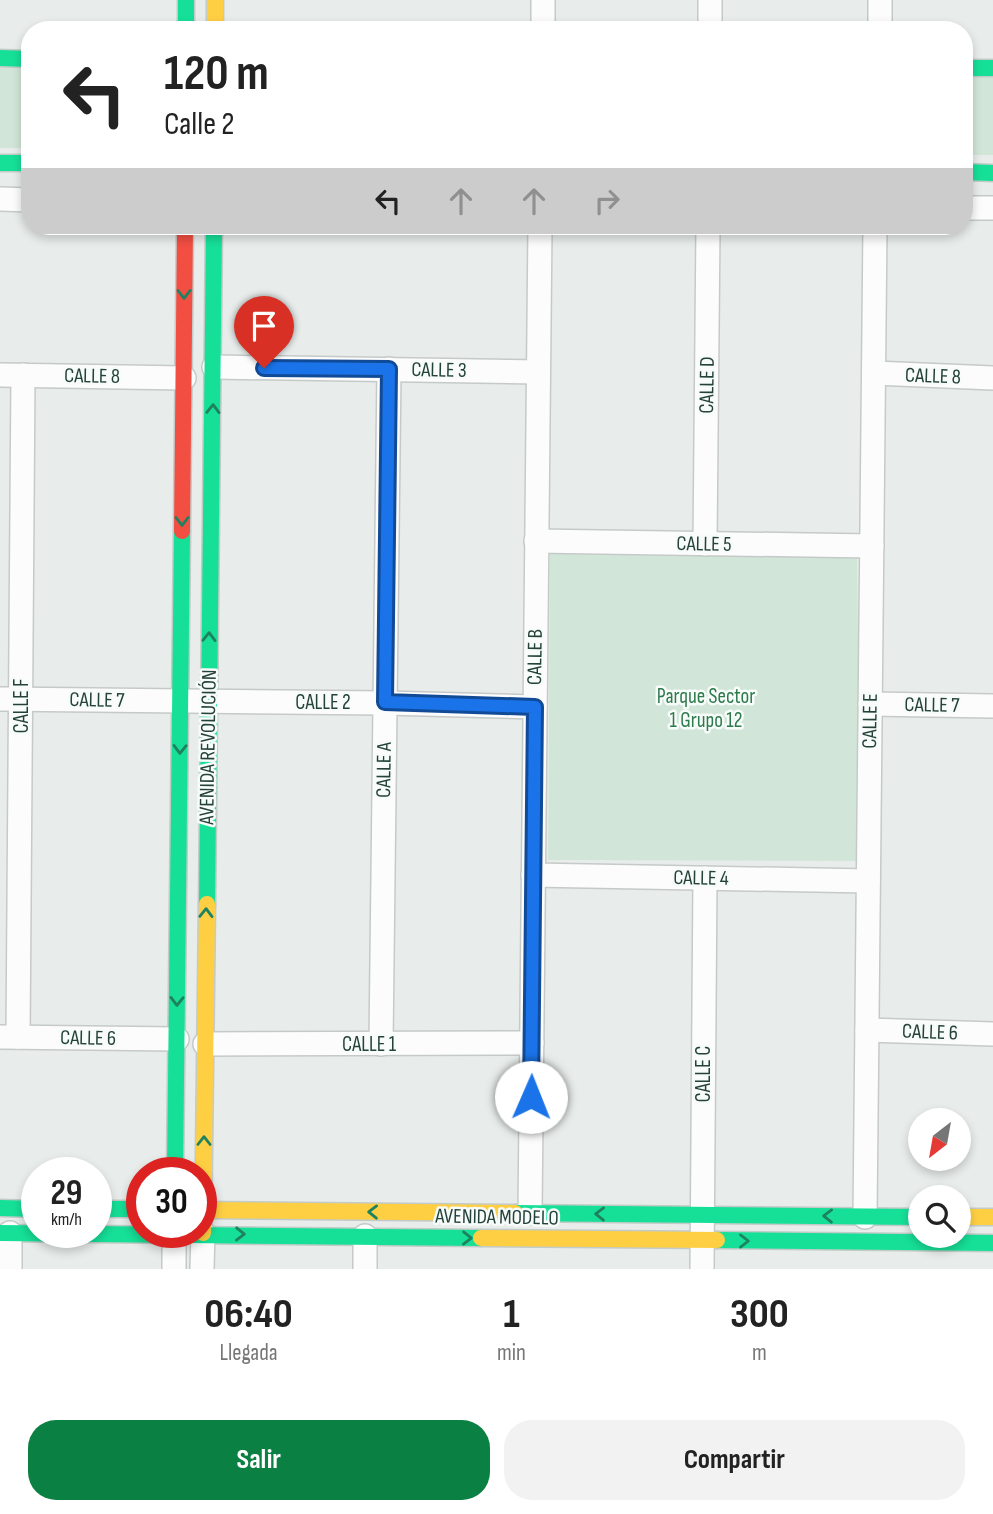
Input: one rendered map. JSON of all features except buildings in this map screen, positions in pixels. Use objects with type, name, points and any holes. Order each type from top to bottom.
[{"type":"street","points":[[186,0],[186,21]]},
{"type":"street","points":[[215,0],[215,21]]},
{"type":"street","points":[[543,0],[543,21]]},
{"type":"street","points":[[710,0],[710,21]]},
{"type":"street","points":[[880,0],[880,21]]},
{"type":"street","points":[[0,58],[21,59]]},
{"type":"street","points":[[973,68],[993,68]]},
{"type":"street","points":[[0,163],[21,163]]},
{"type":"street","points":[[973,172],[993,173]]},
{"type":"street","points":[[0,200],[21,200]]},
{"type":"street","points":[[973,208],[993,208]]},
{"type":"street","name":"AVENIDA REVOLUCIÓN","points":[[184,235],[184,378],[205,1044],[203,1157]]},
{"type":"street","name":"AVENIDA REVOLUCIÓN","points":[[175,1157],[177,1039],[214,367],[214,235]]},
{"type":"street","name":"CALLE B","points":[[530,1213],[540,235]]},
{"type":"street","name":"CALLE D","points":[[705,544],[708,235]]},
{"type":"street","name":"CALLE E","points":[[865,1217],[875,235]]},
{"type":"street","name":"CALLE 3","points":[[214,367],[538,372]]},
{"type":"street","name":"CALLE A","points":[[381,1044],[389,369]]},
{"type":"street","name":"CALLE 8","points":[[874,373],[993,378]]},
{"type":"street","name":"CALLE 8","points":[[0,375],[184,378]]},
{"type":"street","name":"CALLE F","points":[[9,1037],[10,699],[23,375]]},
{"type":"street","name":"CALLE 5","points":[[536,541],[872,546]]},
{"type":"street","name":"CALLE 7","points":[[10,699],[194,701]]},
{"type":"street","name":"CALLE 2","points":[[194,701],[385,702],[535,707]]},
{"type":"street","name":"CALLE 7","points":[[870,704],[993,706]]},
{"type":"street","name":"CALLE 4","points":[[533,875],[868,881]]},
{"type":"street","name":"CALLE C","points":[[702,1269],[705,878]]},
{"type":"street","name":"CALLE 6","points":[[867,1030],[993,1034]]},
{"type":"street","name":"CALLE 6","points":[[9,1037],[177,1039]]},
{"type":"street","name":"CALLE 1","points":[[205,1044],[533,1044]]},
{"type":"street","points":[[0,1208],[21,1209]]},
{"type":"street","name":"AVENIDA MODELO","points":[[217,1210],[908,1217]]},
{"type":"street","points":[[971,1217],[993,1217]]},
{"type":"street","points":[[5,1233],[10,1269]]},
{"type":"street","name":"AVENIDA MODELO","points":[[5,1233],[126,1233]]},
{"type":"street","name":"AVENIDA MODELO","points":[[217,1233],[993,1243]]},
{"type":"street","points":[[365,1236],[365,1269]]},
{"type":"street","points":[[174,1248],[174,1269]]},
{"type":"street","name":"AVENIDA REVOLUCIÓN","points":[[202,1269],[203,1248]]},
{"type":"green space","points":[[0,66],[21,66],[21,148],[0,148]]},
{"type":"green space","points":[[973,76],[993,77],[993,155],[973,155]]},
{"type":"green space","name":"Parque Sector 1 Grupo 12","points":[[550,554],[857,558],[861,861],[548,860]]},
{"type":"traffic: fast","points":[[186,0],[186,21]]},
{"type":"traffic: fast","points":[[0,58],[21,59]]},
{"type":"traffic: fast","points":[[973,68],[993,68]]},
{"type":"traffic: fast","points":[[0,163],[21,163]]},
{"type":"traffic: fast","points":[[973,172],[993,173]]},
{"type":"traffic: fast","points":[[207,904],[214,235]]},
{"type":"traffic: fast","points":[[175,1157],[182,531]]},
{"type":"traffic: fast","points":[[0,1208],[21,1209]]},
{"type":"traffic: fast","points":[[112,1209],[126,1209]]},
{"type":"traffic: fast","points":[[515,1213],[908,1217]]},
{"type":"traffic: fast","points":[[0,1233],[481,1238]]},
{"type":"traffic: fast","points":[[717,1240],[993,1243]]},
{"type":"traffic: slow","points":[[215,0],[215,21]]},
{"type":"traffic: slow","points":[[204,1157],[207,904]]},
{"type":"traffic: slow","points":[[217,1210],[515,1213]]},
{"type":"traffic: slow","points":[[971,1217],[993,1217]]},
{"type":"traffic: slow","points":[[481,1238],[717,1240]]},
{"type":"traffic: jam","points":[[182,531],[185,235]]},
{"type":"route","points":[[264,368],[389,369],[385,702],[535,707],[531,1097]]}]
